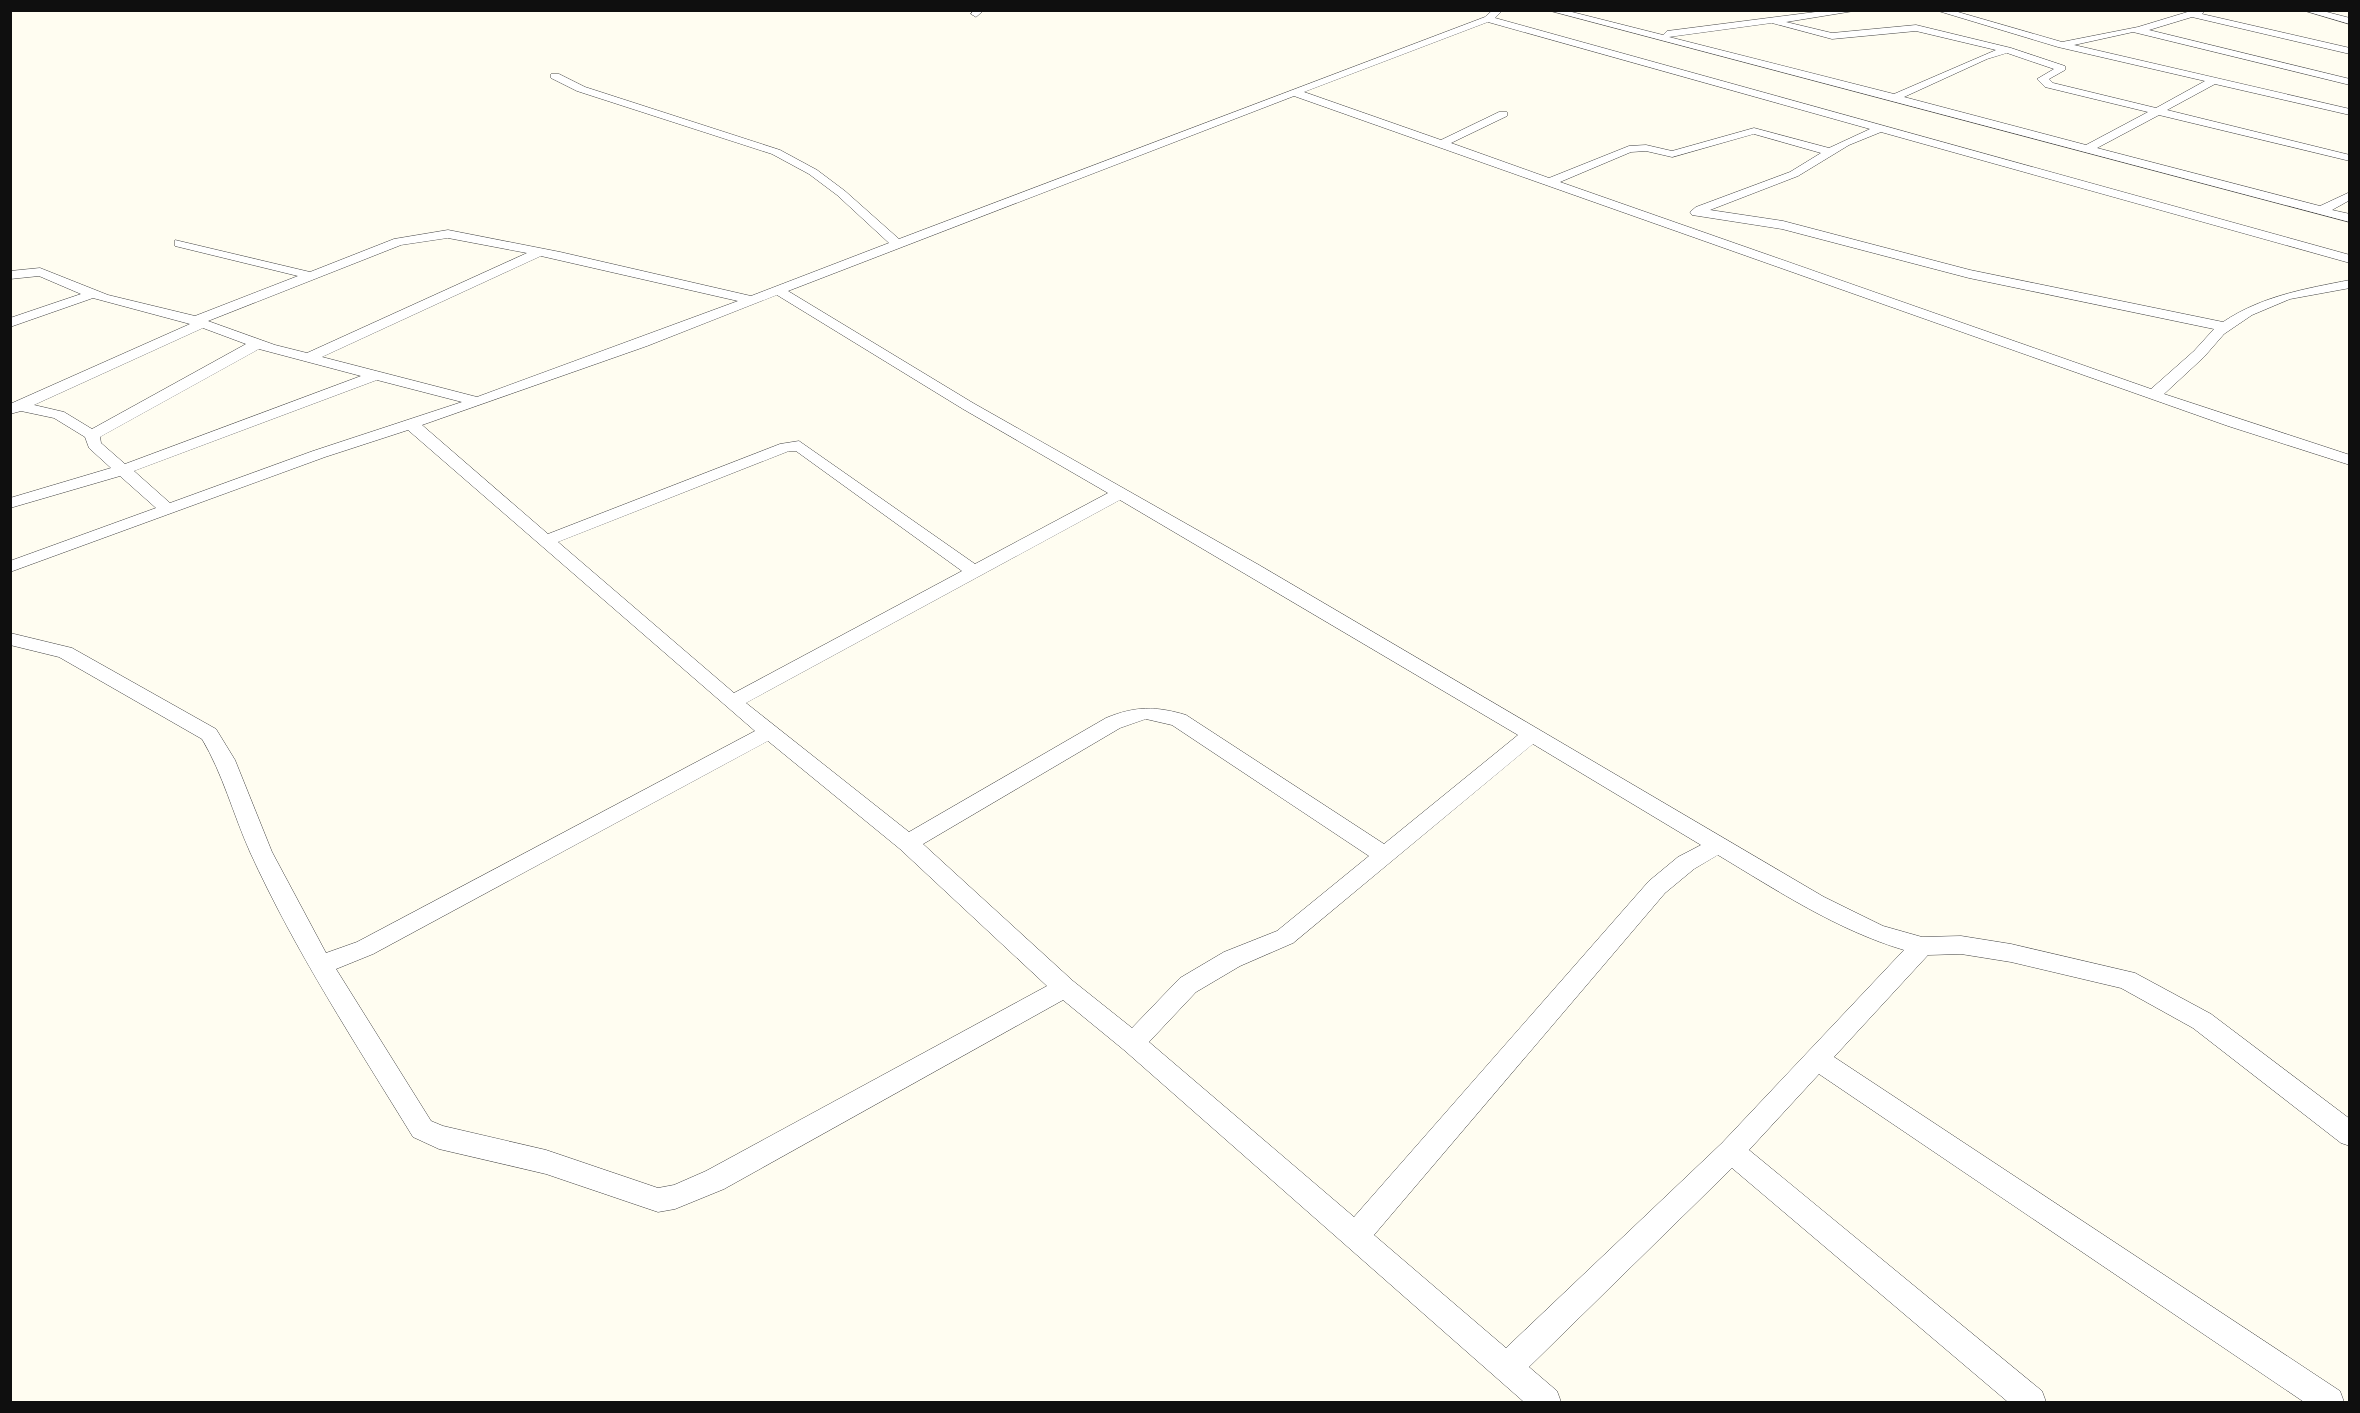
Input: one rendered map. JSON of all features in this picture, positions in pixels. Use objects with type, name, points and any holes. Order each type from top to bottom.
[{"type":"street","points":[[10,567],[166,509],[411,423],[478,402],[755,301],[897,244],[1488,19],[1499,10]]},
{"type":"street","points":[[1551,10],[1655,35],[2349,218]]},
{"type":"street","points":[[1655,35],[1856,10]]},
{"type":"street","points":[[1939,10],[2061,45],[2349,112]]},
{"type":"street","points":[[2139,30],[2205,10]]},
{"type":"street","points":[[2306,10],[2349,21]]},
{"type":"street","points":[[2191,14],[2349,51]]},
{"type":"street","points":[[1488,19],[2349,259]]},
{"type":"street","points":[[1773,21],[1832,36],[1912,27],[2008,50],[2062,68],[2042,79],[2049,85],[2349,159]]},
{"type":"street","points":[[2061,45],[2123,30],[2139,30],[2349,81]]},
{"type":"street","points":[[1894,98],[1984,57],[2042,40]]},
{"type":"street","points":[[555,76],[592,93],[776,152],[813,172],[841,193],[897,244]]},
{"type":"street","points":[[2086,149],[2137,120],[2162,112],[2213,81]]},
{"type":"street","points":[[1297,93],[2156,393],[2233,423],[2342,458],[2349,447]]},
{"type":"street","points":[[1441,144],[1503,114]]},
{"type":"street","points":[[1657,220],[1696,212],[1794,174],[1830,152],[1880,128]]},
{"type":"street","points":[[1550,183],[1629,149],[1641,148],[1671,154],[1754,131],[1771,133],[1830,152]]},
{"type":"street","points":[[2321,211],[2349,195]]},
{"type":"street","points":[[1696,212],[1784,225],[2002,282],[2225,327]]},
{"type":"street","points":[[15,408],[198,322],[398,242],[432,235],[448,234],[540,252],[755,301]]},
{"type":"street","points":[[179,243],[312,276]]},
{"type":"street","points":[[309,358],[370,328],[540,252]]},
{"type":"street","points":[[10,275],[40,272],[93,294],[179,315],[257,344],[478,402]]},
{"type":"street","points":[[2156,393],[2225,327],[2269,302],[2349,284]]},
{"type":"street","points":[[779,291],[874,351],[1118,494],[1253,569],[1717,846],[1842,916],[1877,933],[1922,946],[1961,945],[2011,952],[2127,980],[2202,1022],[2349,1135]]},
{"type":"street","points":[[10,323],[93,294]]},
{"type":"street","points":[[92,435],[257,344]]},
{"type":"street","points":[[10,503],[123,470],[374,376]]},
{"type":"street","points":[[15,408],[59,415],[92,435],[94,446],[166,509]]},
{"type":"street","points":[[411,423],[732,702],[908,843],[1065,988],[1133,1043],[1546,1402]]},
{"type":"street","points":[[546,541],[786,447],[799,446],[974,571]]},
{"type":"street","points":[[732,702],[1118,494]]},
{"type":"street","points":[[10,639],[64,652],[209,734],[225,760],[261,852],[321,965],[422,1128],[439,1137],[546,1162],[658,1200],[675,1197],[715,1180],[1065,988]]},
{"type":"street","points":[[908,843],[1113,723],[1137,713],[1152,711],[1179,720],[1386,856]]},
{"type":"street","points":[[321,965],[365,948],[548,848],[769,732]]},
{"type":"street","points":[[1133,1043],[1188,985],[1232,959],[1285,937],[1532,735]]},
{"type":"street","points":[[1355,1236],[1600,949],[1657,887],[1686,863],[1717,846]]},
{"type":"street","points":[[1507,1368],[1731,1151],[1922,946]]},
{"type":"street","points":[[1817,1059],[2329,1402]]},
{"type":"street","points":[[1731,1151],[2031,1402]]}]
